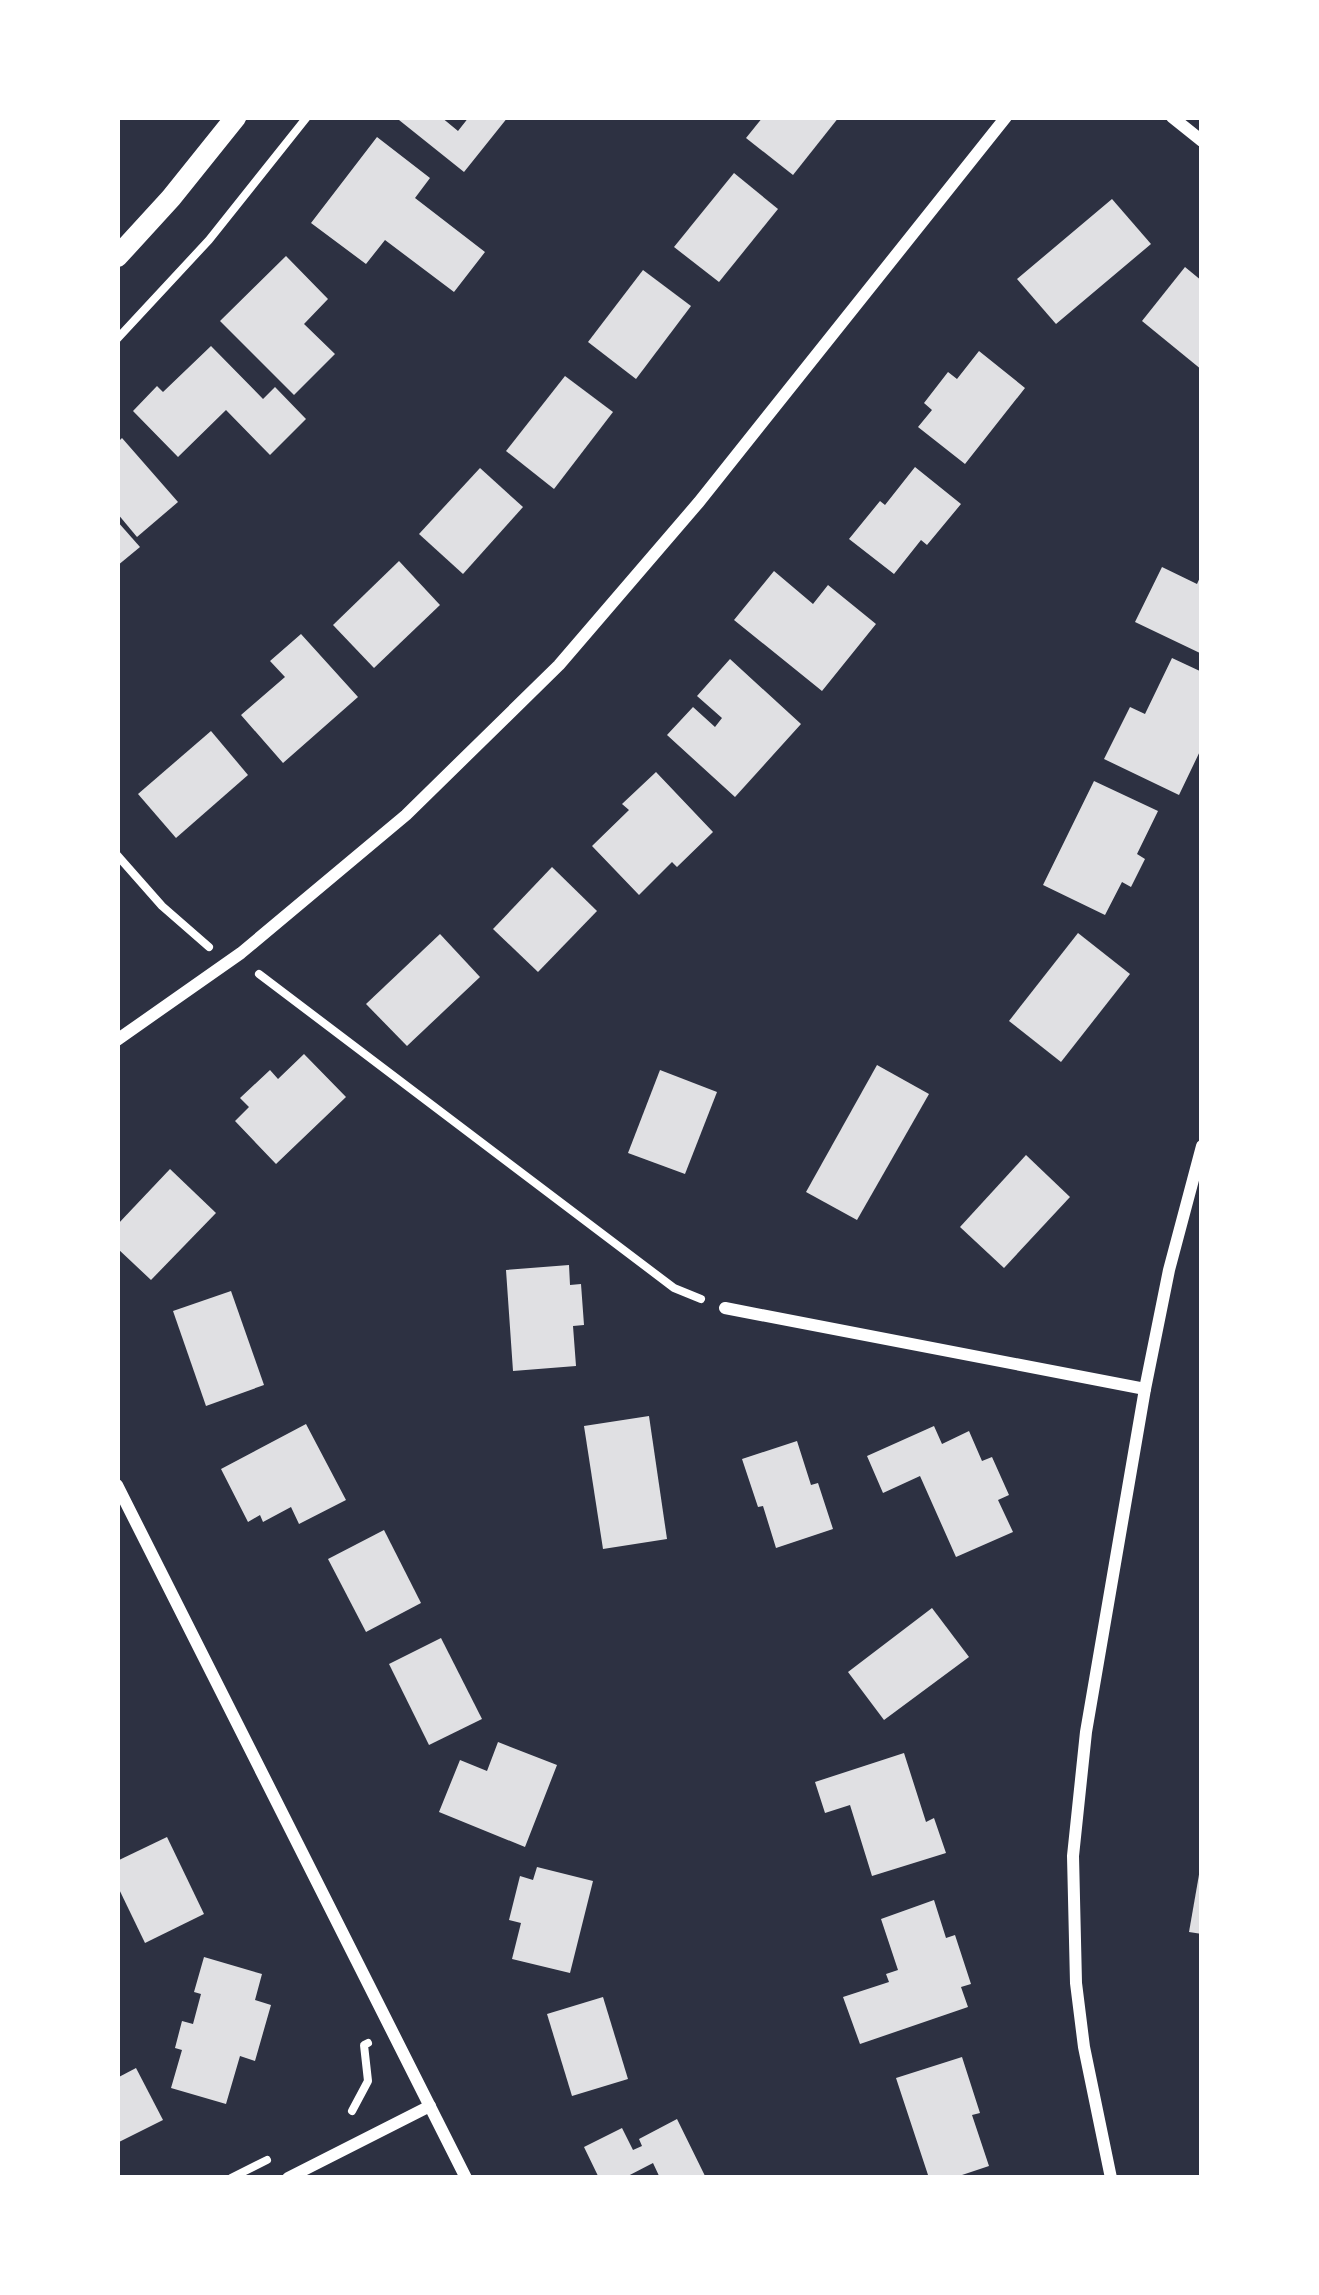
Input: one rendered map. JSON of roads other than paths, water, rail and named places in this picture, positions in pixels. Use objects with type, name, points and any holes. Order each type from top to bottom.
[{"type":"street","points":[[117,257],[236,117]]},
{"type":"street","points":[[117,1040],[241,953],[406,815],[559,665],[699,502],[1006,117]]},
{"type":"street","points":[[1172,117],[1202,141]]},
{"type":"street","points":[[1111,2178],[1084,2048],[1076,1983],[1073,1856],[1087,1732],[1144,1389],[1202,1146]]},
{"type":"street","points":[[725,1308],[1144,1389]]},
{"type":"street","points":[[117,1485],[466,2178]]},
{"type":"street","points":[[288,2178],[430,2106]]}]
